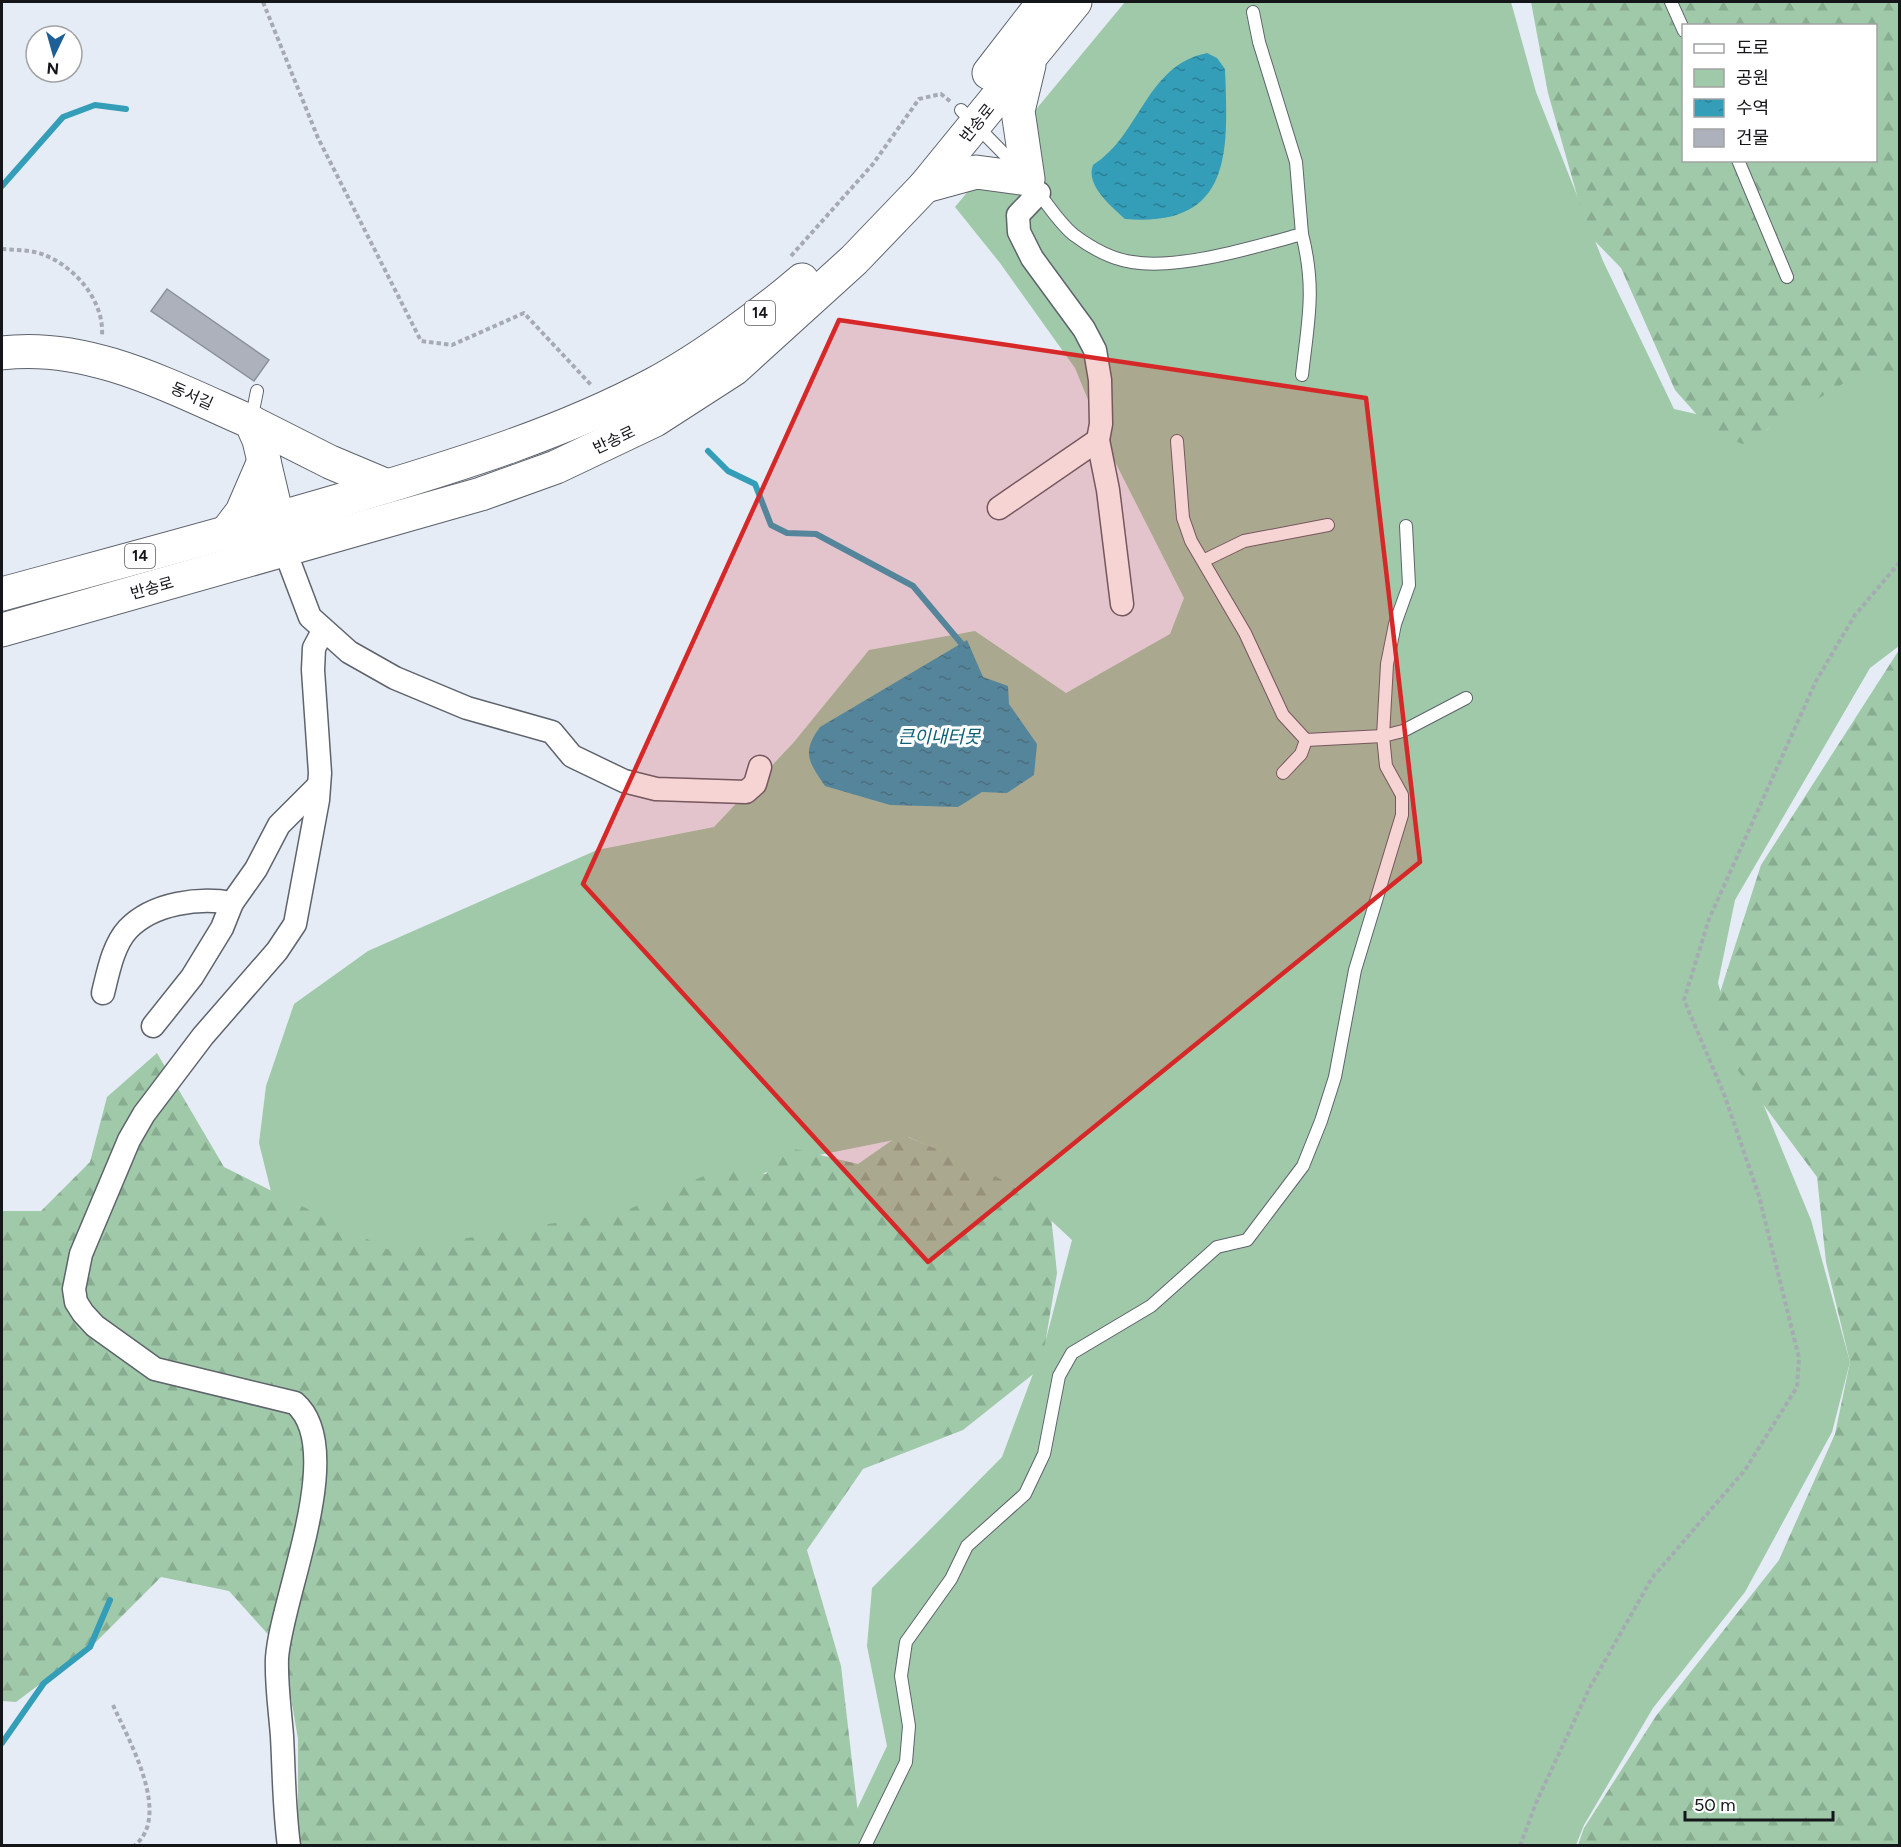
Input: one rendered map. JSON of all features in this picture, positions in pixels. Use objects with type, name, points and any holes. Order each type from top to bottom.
[{"type":"main road","name":"반송로","points":[[2,630],[285,551],[529,478],[656,420],[734,369],[854,260],[925,186],[1044,2]]},
{"type":"main road","name":"반송로","points":[[2,594],[278,519],[508,449],[601,411],[657,383],[779,300],[838,251],[1031,55],[1075,2]]},
{"type":"main road","points":[[925,186],[975,172],[1034,186],[1018,111],[1031,55]]},
{"type":"main road","name":"동서길","points":[[2,353],[17,351],[70,355],[254,406],[330,462],[387,486]]},
{"type":"main road","points":[[254,406],[285,551]]},
{"type":"main road","points":[[226,533],[242,512],[264,461]]},
{"type":"main road","points":[[379,522],[372,519],[371,508],[423,491],[432,481],[433,472]]},
{"type":"street","points":[[1034,186],[1018,214],[1019,232],[1032,258],[1084,329],[1095,350],[1100,380],[1101,424],[1098,441],[1108,490],[1122,604]]},
{"type":"street","points":[[999,508],[1098,441]]},
{"type":"street","points":[[285,551],[310,617],[323,631],[349,652],[425,692],[467,708],[552,732],[572,756],[624,781],[656,789],[746,792],[755,784],[760,767]]},
{"type":"street","points":[[289,1845],[283,1801],[277,1661],[280,1631],[305,1542],[316,1445],[306,1413],[295,1404],[155,1369],[95,1326],[83,1314],[76,1302],[74,1289],[81,1254],[129,1140],[144,1114],[203,1036],[277,951],[295,924],[318,786],[313,670],[314,648],[323,631]]},
{"type":"street","points":[[153,1026],[192,977],[222,928],[232,903],[256,869],[279,825],[318,786]]},
{"type":"street","points":[[103,993],[108,973],[127,930],[145,916],[164,908],[210,899],[232,903]]},
{"type":"lane","points":[[1671,2],[1682,29]]},
{"type":"lane","points":[[1253,12],[1259,42],[1296,162],[1302,234],[1309,262],[1312,301],[1302,375]]},
{"type":"lane","points":[[968,117],[1034,186],[1072,234],[1099,251],[1131,262],[1169,263],[1253,248],[1302,234]]},
{"type":"lane","points":[[1739,162],[1786,277]]},
{"type":"lane","points":[[1177,441],[1183,518],[1191,541],[1205,560],[1215,585],[1245,633],[1283,715],[1306,740]]},
{"type":"lane","points":[[1205,560],[1244,541],[1328,525]]},
{"type":"lane","points":[[865,1845],[906,1762],[909,1726],[901,1676],[906,1642],[951,1579],[967,1546],[1025,1494],[1044,1454],[1059,1376],[1072,1353],[1151,1306],[1217,1247],[1247,1240],[1303,1166],[1321,1122],[1335,1077],[1355,970],[1402,815],[1402,795],[1386,766],[1383,736],[1387,664],[1395,624],[1409,585],[1406,526]]},
{"type":"lane","points":[[1306,740],[1383,736],[1403,731],[1466,698]]},
{"type":"lane","points":[[1283,773],[1301,754],[1306,740]]},
{"type":"path","points":[[263,2],[318,138],[421,340],[452,345],[524,313],[582,373],[595,391]]},
{"type":"path","points":[[783,265],[873,164],[919,99],[941,94],[968,117]]},
{"type":"path","points":[[2,249],[39,253],[67,267],[83,282],[96,306],[103,330],[101,363]]},
{"type":"path","points":[[1520,1845],[1536,1803],[1590,1687],[1652,1578],[1745,1470],[1797,1387],[1799,1358],[1759,1196],[1724,1094],[1684,1000],[1709,919],[1816,681],[1856,615],[1899,562]]},
{"type":"path","points":[[113,1705],[146,1780],[149,1826],[141,1840],[134,1845]]},
{"type":"highlighted area","points":[[839,320],[1366,398],[1420,862],[928,1262],[583,884]]},
{"type":"green space","points":[[1125,2],[1511,2],[1536,92],[1603,261],[1674,409],[1767,430],[1855,344],[1899,352],[1899,646],[1870,668],[1735,900],[1718,983],[1729,1021],[1811,1220],[1850,1362],[1832,1432],[1745,1592],[1653,1708],[1584,1825],[1576,1845],[840,1845],[887,1746],[867,1646],[872,1588],[1002,1457],[1046,1339],[1072,1240],[1015,1187],[909,1137],[794,1160],[635,1229],[376,1269],[284,1244],[259,1143],[266,1086],[294,1004],[368,951],[597,850],[714,827],[794,742],[869,650],[975,631],[1066,693],[1170,634],[1184,598],[1107,446],[1075,368],[1000,263],[955,207]]},
{"type":"green space","points":[[1531,2],[1899,2],[1899,392],[1864,371],[1743,444],[1714,434],[1675,390],[1621,268],[1588,234],[1548,93]]},
{"type":"green space","points":[[1899,650],[1899,1845],[1578,1845],[1584,1828],[1656,1716],[1779,1560],[1835,1434],[1850,1362],[1826,1262],[1817,1177],[1708,1030],[1761,865]]},
{"type":"green space","points":[[157,1053],[224,1167],[391,1251],[625,1211],[724,1167],[766,1174],[782,1146],[858,1164],[901,1134],[978,1167],[1050,1206],[1057,1273],[1041,1368],[963,1430],[863,1469],[807,1550],[841,1666],[859,1822],[841,1845],[298,1845],[298,1739],[283,1651],[229,1591],[161,1577],[96,1642],[16,1702],[2,1701],[2,1211],[41,1211],[90,1162],[107,1097]]},
{"type":"water","points":[[1207,53],[1217,58],[1225,69],[1226,128],[1217,178],[1205,197],[1187,211],[1161,218],[1125,219],[1096,188],[1092,173],[1093,165],[1122,137],[1156,86],[1170,72],[1186,60]]},
{"type":"water","name":"큰이내터못","points":[[967,640],[983,677],[1008,686],[1009,704],[1037,744],[1034,775],[1007,793],[982,792],[958,807],[890,805],[825,786],[809,757],[811,744],[820,727]]},
{"type":"building","points":[[167,289],[269,360],[254,381],[151,311]]},
{"type":"waterway","points":[[2,186],[63,117],[95,105],[126,109]]},
{"type":"waterway","points":[[708,451],[728,471],[755,484],[771,525],[787,533],[816,534],[913,586],[961,643]]},
{"type":"waterway","points":[[2,1743],[44,1683],[90,1647],[110,1600]]}]
